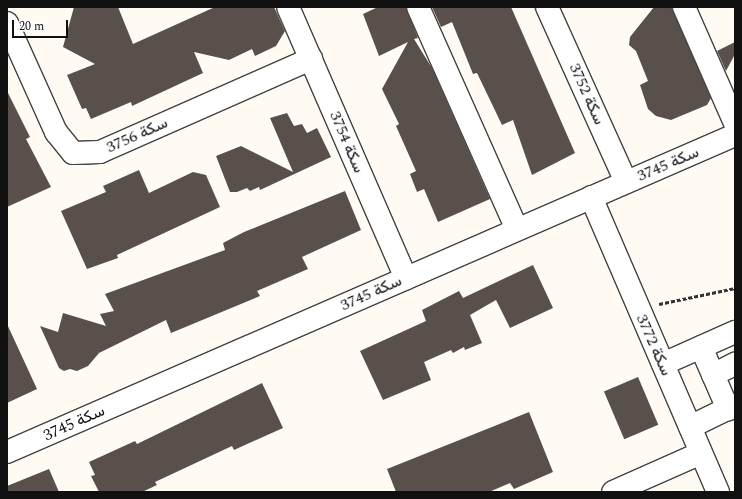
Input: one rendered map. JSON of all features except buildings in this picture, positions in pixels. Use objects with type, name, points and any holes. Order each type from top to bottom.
[{"type":"street","name":"سكة 3754","points":[[288,7],[406,278]]},
{"type":"street","points":[[418,7],[517,229]]},
{"type":"street","name":"سكة 3752","points":[[547,7],[626,182]]},
{"type":"street","points":[[684,7],[735,123]]},
{"type":"street","name":"سكة 3756","points":[[7,23],[56,132],[73,153],[100,152],[311,59]]},
{"type":"street","name":"سكة 3745","points":[[7,452],[735,135]]},
{"type":"street","name":"سكة 3772","points":[[591,197],[718,492]]},
{"type":"street","points":[[663,364],[735,332]]},
{"type":"street","points":[[690,427],[731,407],[713,374],[701,347]]},
{"type":"street","points":[[713,374],[735,364]]},
{"type":"street","points":[[614,492],[701,452]]},
{"type":"path","points":[[638,308],[735,288]]}]
